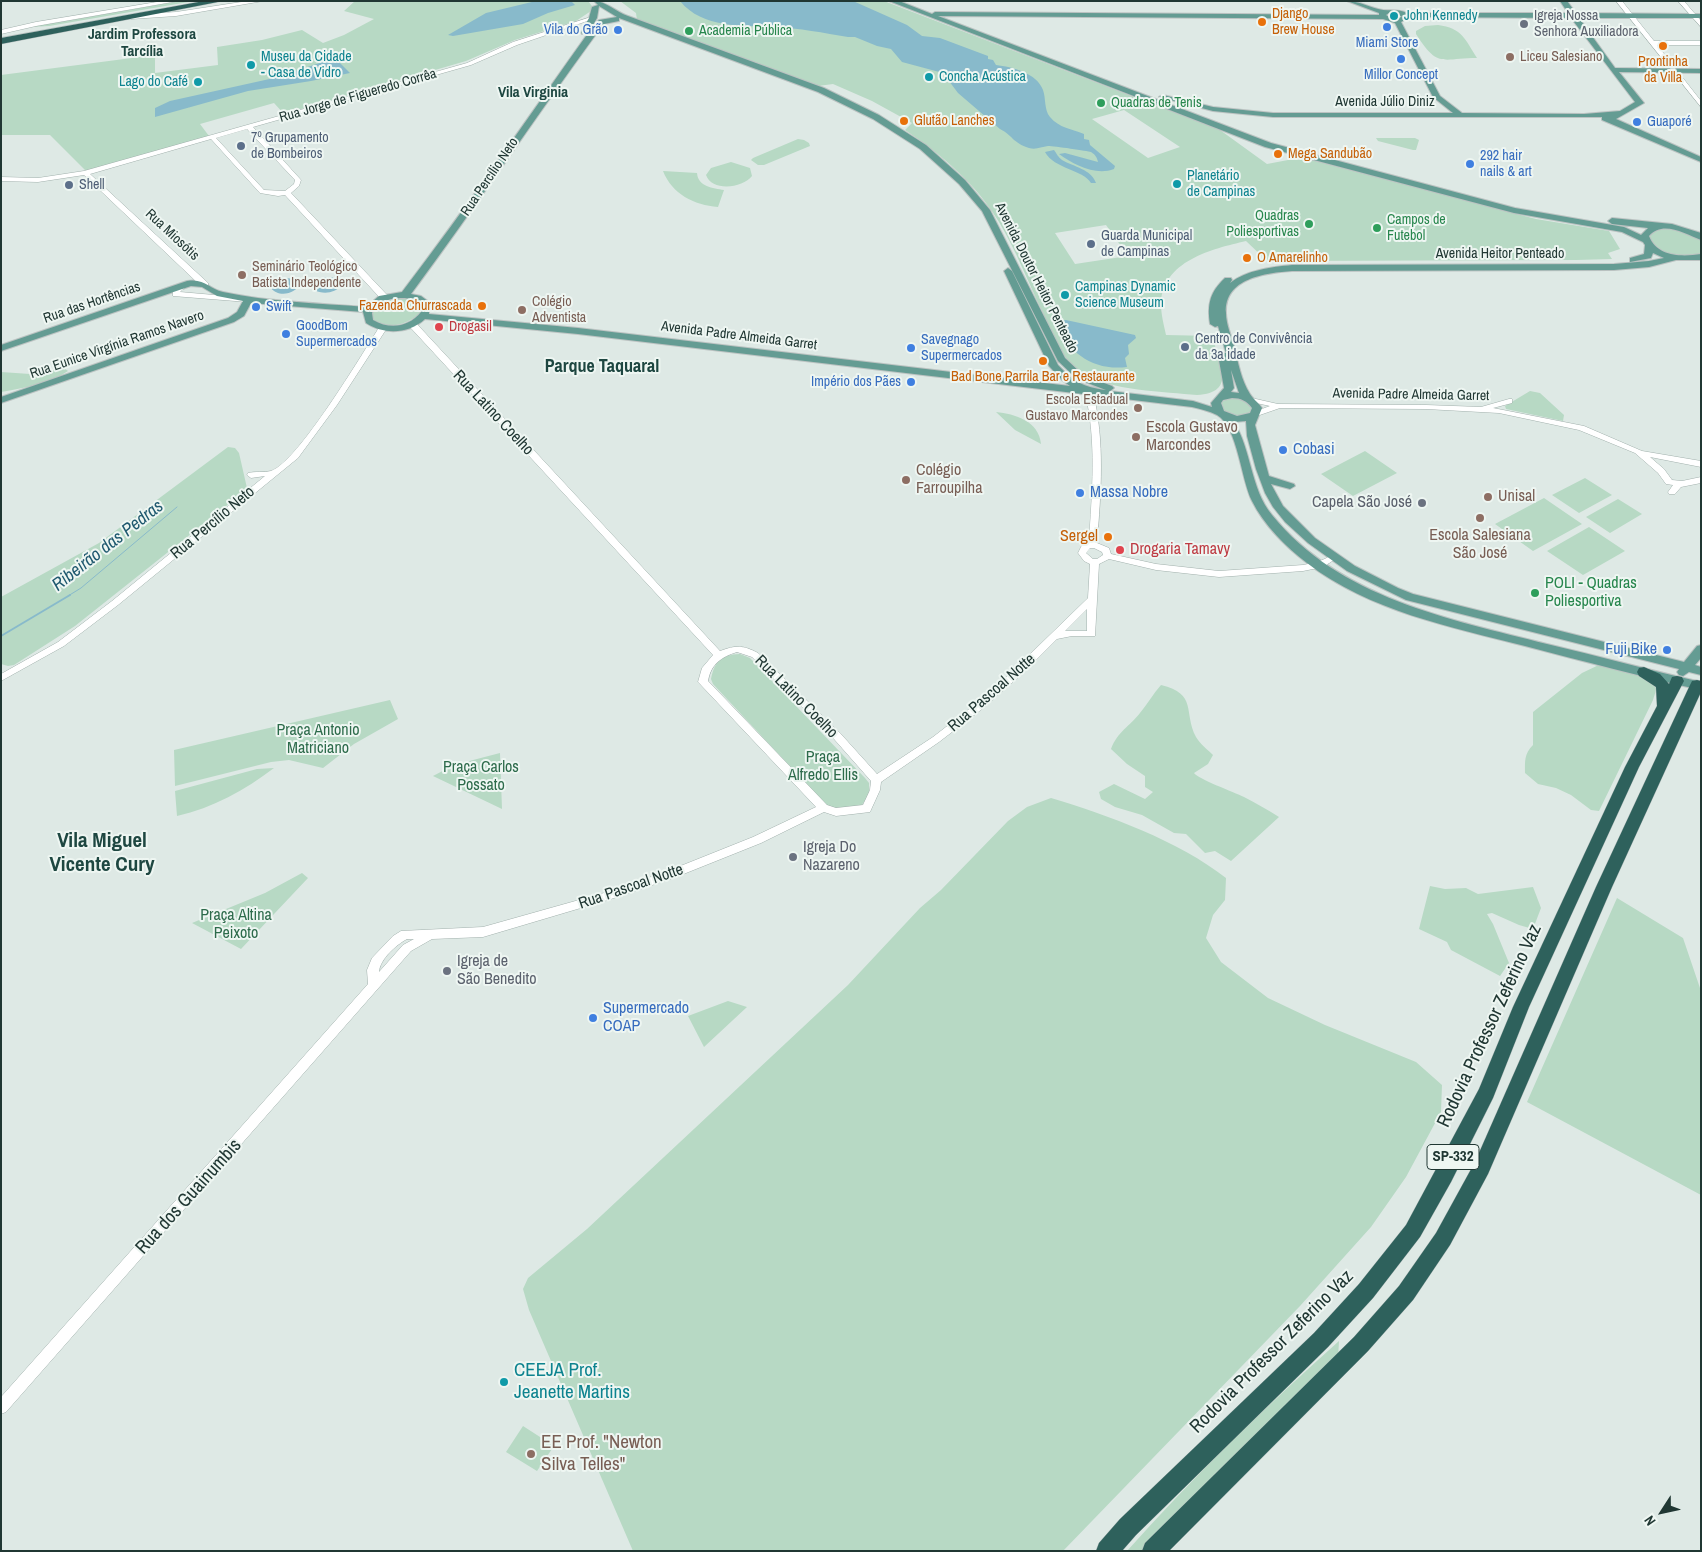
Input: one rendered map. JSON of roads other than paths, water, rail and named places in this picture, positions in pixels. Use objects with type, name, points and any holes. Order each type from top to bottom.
[{"type":"highway","points":[[3,35],[204,1]]},
{"type":"highway","points":[[3,35],[101,22],[219,1]]},
{"type":"highway","points":[[1644,672],[1657,679],[1665,689],[1661,714]]},
{"type":"highway","name":"Rodovia Professor Zeferino Vaz","points":[[1107,1551],[1128,1527],[1321,1340],[1366,1291],[1412,1231],[1444,1176],[1487,1092],[1521,1007],[1632,767],[1682,674]]},
{"type":"highway","name":"SP-332","points":[[1153,1551],[1361,1344],[1406,1293],[1443,1239],[1482,1168],[1604,887],[1700,680]]},
{"type":"main road","points":[[892,1],[930,12],[1229,127],[1268,145],[1349,160],[1532,207],[1659,227],[1701,229]]},
{"type":"main road","points":[[909,1],[930,12],[944,14],[1383,14]]},
{"type":"main road","points":[[1350,1],[1397,21],[1437,97],[1459,114]]},
{"type":"main road","points":[[1387,1],[1391,10]]},
{"type":"main road","points":[[1563,1],[1613,70],[1640,103],[1618,117],[1584,116]]},
{"type":"main road","name":"Rua Percílio Neto","points":[[406,295],[455,230],[500,162],[574,59],[593,18],[594,3]]},
{"type":"main road","name":"Avenida Doutor Heitor Penteado","points":[[594,3],[616,19],[807,85],[850,103],[888,123],[934,156],[962,182],[986,210],[1006,246],[1061,359],[1080,377],[1109,391]]},
{"type":"main road","name":"Avenida Doutor Heitor Penteado","points":[[594,3],[616,15],[662,34],[837,102],[888,130],[927,158],[952,180],[979,213],[998,248],[1050,361],[1064,383]]},
{"type":"main road","points":[[930,12],[1035,14],[1383,14],[1391,10],[1406,15],[1697,16]]},
{"type":"main road","name":"Avenida Júlio Diniz","points":[[944,14],[1151,94],[1196,108],[1250,114],[1417,114],[1436,111],[1478,115],[1618,117]]},
{"type":"main road","points":[[1397,21],[1405,19],[1406,15]]},
{"type":"main road","name":"Rua Percílio Neto","points":[[586,31],[602,22],[616,19]]},
{"type":"main road","points":[[1613,70],[1701,71]]},
{"type":"main road","points":[[1436,111],[1437,97]]},
{"type":"main road","points":[[1445,104],[1478,115]]},
{"type":"main road","points":[[1196,108],[1229,127]]},
{"type":"main road","points":[[1311,114],[1320,120]]},
{"type":"main road","points":[[1618,117],[1701,160]]},
{"type":"main road","points":[[1309,153],[1530,214],[1624,230],[1647,243],[1658,252],[1675,258],[1701,257]]},
{"type":"main road","points":[[1647,243],[1646,233],[1659,227]]},
{"type":"main road","points":[[1682,228],[1701,237]]},
{"type":"main road","name":"Avenida Heitor Penteado","points":[[1220,398],[1226,393],[1229,382],[1211,306],[1217,291],[1226,282],[1253,269],[1278,264],[1534,264],[1631,260],[1648,256],[1647,243]]},
{"type":"main road","name":"Avenida Heitor Penteado","points":[[1248,398],[1239,383],[1222,318],[1221,303],[1238,282],[1261,272],[1280,268],[1607,267],[1649,264],[1675,258]]},
{"type":"main road","name":"Rua das Hortências","points":[[1,348],[190,282],[208,288]]},
{"type":"main road","points":[[202,297],[208,288],[248,300],[368,310]]},
{"type":"main road","points":[[406,295],[423,300],[427,308],[424,316],[412,324],[394,328],[383,328],[369,321],[367,317],[368,310],[375,303],[385,298],[406,295]]},
{"type":"main road","name":"Rua Eunice Virgínia Ramos Navero","points":[[1,400],[224,322],[241,314],[248,300]]},
{"type":"main road","name":"Avenida Padre Almeida Garret","points":[[424,316],[615,335],[1050,386]]},
{"type":"main road","points":[[224,322],[237,325]]},
{"type":"main road","points":[[1050,386],[1064,383],[1079,387],[1192,404],[1237,419],[1253,416]]},
{"type":"main road","points":[[1050,386],[1089,392],[1109,391],[1196,399],[1220,398],[1233,395],[1248,398],[1257,408],[1250,425],[1265,479],[1274,502],[1286,518],[1329,554],[1376,584],[1410,597],[1667,662],[1682,674]]},
{"type":"main road","points":[[1079,387],[1089,392]]},
{"type":"main road","points":[[1220,398],[1216,406],[1234,428],[1254,496],[1267,516],[1295,548],[1315,562],[1361,589],[1408,609],[1644,672],[1682,674],[1700,680]]},
{"type":"main road","points":[[1249,479],[1265,479],[1290,486]]},
{"type":"main road","points":[[1577,655],[1568,651],[1566,646],[1569,642],[1578,640]]},
{"type":"main road","points":[[1667,662],[1701,649]]},
{"type":"main road","points":[[1682,674],[1701,649]]},
{"type":"street","points":[[150,5],[164,1]]},
{"type":"street","points":[[3,35],[175,1]]},
{"type":"street","points":[[101,22],[176,14],[260,1]]},
{"type":"street","points":[[1619,1],[1701,105]]},
{"type":"street","points":[[1681,1],[1697,16],[1701,25]]},
{"type":"street","name":"Rua Jorge de Figueredo Corrêa","points":[[1,179],[38,180],[85,173],[469,64],[499,48],[593,18]]},
{"type":"street","points":[[579,23],[575,27],[586,31]]},
{"type":"street","points":[[521,40],[531,41],[586,31]]},
{"type":"street","points":[[1652,43],[1701,43]]},
{"type":"street","points":[[212,137],[262,192],[278,194],[287,192],[297,185],[298,180],[248,126]]},
{"type":"street","points":[[218,143],[232,131],[254,133]]},
{"type":"street","name":"Rua Miosótis","points":[[85,173],[190,282]]},
{"type":"street","points":[[287,192],[385,298]]},
{"type":"street","points":[[190,282],[177,290],[176,294],[248,300]]},
{"type":"street","name":"Rua Latino Coelho","points":[[412,324],[718,655],[737,649],[748,651],[755,655],[837,736],[876,780]]},
{"type":"street","name":"Rua Percílio Neto","points":[[2,677],[61,644],[155,571],[302,448],[333,405],[383,328]]},
{"type":"street","points":[[1093,405],[1098,397],[1109,391]]},
{"type":"street","points":[[1089,392],[1093,405],[1098,443],[1093,545]]},
{"type":"street","points":[[1248,398],[1279,406]]},
{"type":"street","points":[[1479,409],[1509,401]]},
{"type":"street","name":"Avenida Padre Almeida Garret","points":[[1253,416],[1279,406],[1479,409],[1581,428],[1638,452],[1659,468],[1669,482],[1682,484]]},
{"type":"street","points":[[1638,452],[1701,464]]},
{"type":"street","points":[[1659,468],[1663,462],[1674,460]]},
{"type":"street","points":[[251,475],[274,472]]},
{"type":"street","points":[[1672,492],[1682,484],[1701,480]]},
{"type":"street","points":[[1093,545],[1103,548],[1107,556],[1103,560],[1095,562],[1088,560],[1082,553],[1083,549],[1093,545]]},
{"type":"street","points":[[1107,556],[1156,567],[1219,574],[1303,568],[1329,554]]},
{"type":"street","points":[[1057,636],[1072,633],[1092,634],[1095,562]]},
{"type":"street","name":"Rua Pascoal Notte","points":[[876,780],[950,730],[994,694],[1057,636],[1092,599]]},
{"type":"street","points":[[718,655],[710,661],[704,671],[703,682],[823,808],[836,812],[866,809],[875,790],[876,780]]},
{"type":"street","name":"Rua Pascoal Notte","points":[[430,935],[483,932],[611,895],[672,874],[757,840],[823,808]]},
{"type":"street","name":"Rua dos Guainumbis","points":[[1,1407],[407,948],[430,935]]},
{"type":"water","points":[[536,1],[571,1],[575,5],[548,13],[523,24],[453,36],[448,35],[486,13]]},
{"type":"water","points":[[680,1],[853,1],[907,25],[922,36],[940,38],[988,56],[988,59],[993,60],[996,65],[1016,69],[1030,75],[1040,84],[1043,90],[1050,117],[1062,126],[1084,134],[1084,139],[1089,140],[1090,145],[1115,166],[1114,169],[1100,171],[1085,168],[1059,154],[1065,153],[1098,162],[1091,152],[1048,146],[1032,149],[1019,144],[958,93],[943,73],[902,62],[891,49],[877,46],[855,37],[793,28],[724,24],[700,17]]},
{"type":"water","points":[[335,58],[350,73],[248,91],[155,117],[155,108],[170,101],[274,78]]},
{"type":"water","points":[[1054,150],[1062,160],[1090,174],[1096,183],[1091,183],[1082,175],[1049,158],[1045,152]]},
{"type":"water","points":[[326,277],[337,278],[342,281],[342,285],[336,290],[329,292],[314,290],[313,286],[316,281]]},
{"type":"water","points":[[284,278],[297,279],[300,283],[295,290],[282,294],[271,288],[273,283]]},
{"type":"water","points":[[1066,320],[1135,335],[1136,338],[1128,345],[1129,354],[1125,358],[1127,367],[1115,368],[1104,366],[1084,358],[1076,352],[1058,325],[1060,321]]},
{"type":"waterway","name":"Ribeirão das Pedras","points":[[68,596],[81,588],[177,507]]},
{"type":"waterway","name":"Ribeirão das Pedras","points":[[1,636],[70,595]]},
{"type":"place","name":"John Kennedy","points":[[1394,16]]},
{"type":"place","name":"Django Brew House","points":[[1262,22]]},
{"type":"place","name":"Igreja Nossa Senhora Auxiliadora","points":[[1524,24]]},
{"type":"place","name":"Miami Store","points":[[1387,27]]},
{"type":"place","name":"Vila do Grão","points":[[618,30]]},
{"type":"place","name":"Academia Pública","points":[[689,31]]},
{"type":"place","name":"Prontinha da Villa","points":[[1663,46]]},
{"type":"place","name":"Liceu Salesiano","points":[[1510,57]]},
{"type":"place","name":"Millor Concept","points":[[1401,59]]},
{"type":"place","name":"Museu da Cidade - Casa de Vidro","points":[[251,65]]},
{"type":"place","name":"Concha Acústica","points":[[929,77]]},
{"type":"place","name":"Lago do Café","points":[[198,82]]},
{"type":"place","name":"Quadras de Tenis","points":[[1101,103]]},
{"type":"place","name":"Glutão Lanches","points":[[904,121]]},
{"type":"place","name":"Guaporé","points":[[1637,122]]},
{"type":"place","name":"7º Grupamento de Bombeiros","points":[[241,146]]},
{"type":"place","name":"Mega Sandubão","points":[[1278,154]]},
{"type":"place","name":"292 hair nails & art","points":[[1470,164]]},
{"type":"place","name":"Planetário de Campinas","points":[[1177,184]]},
{"type":"place","name":"Shell","points":[[69,185]]},
{"type":"place","name":"Quadras Poliesportivas","points":[[1309,224]]},
{"type":"place","name":"Campos de Futebol","points":[[1377,228]]},
{"type":"place","name":"Guarda Municipal de Campinas","points":[[1091,244]]},
{"type":"place","name":"O Amarelinho","points":[[1247,258]]},
{"type":"place","name":"Seminário Teológico Batista Independente","points":[[242,275]]},
{"type":"place","name":"Campinas Dynamic Science Museum","points":[[1065,295]]},
{"type":"place","name":"Fazenda Churrascada","points":[[482,306]]},
{"type":"place","name":"Swift","points":[[256,307]]},
{"type":"place","name":"Colégio Adventista","points":[[522,310]]},
{"type":"place","name":"Drogasil","points":[[439,327]]},
{"type":"place","name":"GoodBom Supermercados","points":[[286,334]]},
{"type":"place","name":"Centro de Convivência da 3a idade","points":[[1185,347]]},
{"type":"place","name":"Savegnago Supermercados","points":[[911,348]]},
{"type":"place","name":"Bad Bone Parrila Bar e Restaurante","points":[[1043,361]]},
{"type":"place","name":"Império dos Pães","points":[[911,382]]},
{"type":"place","name":"Escola Estadual Gustavo Marcondes","points":[[1138,408]]},
{"type":"place","name":"Escola Gustavo Marcondes","points":[[1136,437]]},
{"type":"place","name":"Cobasi","points":[[1283,450]]},
{"type":"place","name":"Colégio Farroupilha","points":[[906,480]]},
{"type":"place","name":"Massa Nobre","points":[[1080,493]]},
{"type":"place","name":"Unisal","points":[[1488,497]]},
{"type":"place","name":"Capela São José","points":[[1422,503]]},
{"type":"place","name":"Escola Salesiana São José","points":[[1480,518]]},
{"type":"place","name":"Sergel","points":[[1108,537]]},
{"type":"place","name":"Drogaria Tamavy","points":[[1120,550]]},
{"type":"place","name":"POLI - Quadras Poliesportiva","points":[[1535,593]]},
{"type":"place","name":"Fuji Bike","points":[[1667,650]]},
{"type":"place","name":"Igreja Do Nazareno","points":[[793,857]]},
{"type":"place","name":"Igreja de São Benedito","points":[[447,971]]},
{"type":"place","name":"Supermercado COAP","points":[[593,1018]]},
{"type":"place","name":"CEEJA Prof. Jeanette Martins","points":[[504,1382]]},
{"type":"place","name":"EE Prof. \"Newton Silva Telles\"","points":[[531,1454]]},
{"type":"district","name":"Jardim Professora Tarcília","points":[[142,44]]},
{"type":"district","name":"Vila Virginia","points":[[533,93]]},
{"type":"district","name":"Parque Taquaral","points":[[602,367]]},
{"type":"district","name":"Vila Miguel Vicente Cury","points":[[102,853]]},
{"type":"park label","name":"Praça Antonio Matriciano","points":[[318,740]]},
{"type":"park label","name":"Praça Alfredo Ellis","points":[[823,767]]},
{"type":"park label","name":"Praça Carlos Possato","points":[[481,777]]},
{"type":"park label","name":"Praça Altina Peixoto","points":[[236,925]]}]
